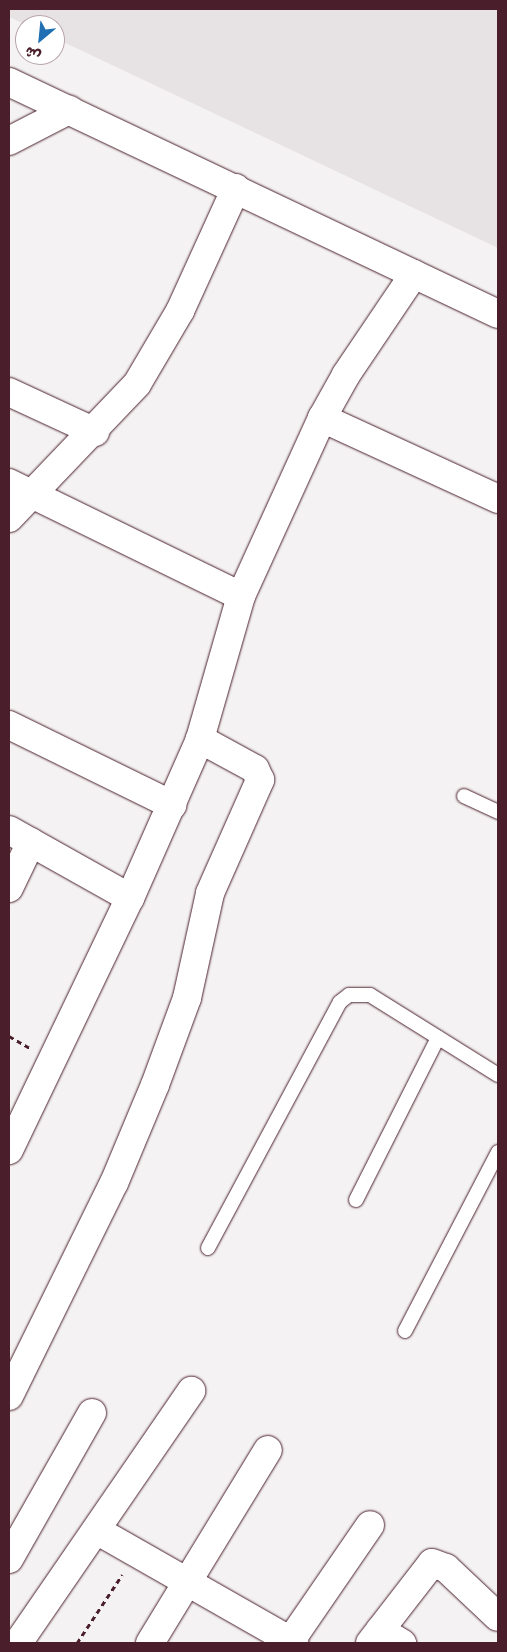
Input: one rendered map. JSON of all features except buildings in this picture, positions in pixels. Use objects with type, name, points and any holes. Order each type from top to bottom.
[{"type":"street","points":[[9,82],[236,188],[498,314]]},
{"type":"street","points":[[9,141],[69,110]]},
{"type":"street","points":[[9,518],[34,496],[95,432],[137,384],[175,319],[236,188]]},
{"type":"street","points":[[9,1150],[130,898],[172,805],[200,739],[240,596],[322,418],[346,375],[414,274]]},
{"type":"street","points":[[9,392],[95,432]]},
{"type":"street","points":[[322,418],[498,499]]},
{"type":"street","points":[[9,483],[240,596]]},
{"type":"street","points":[[9,725],[172,805]]},
{"type":"street","points":[[9,1396],[114,1184],[155,1085],[187,998],[210,893],[260,780],[255,768],[200,739]]},
{"type":"street","points":[[9,888],[20,836],[130,898]]},
{"type":"street","points":[[18,1643],[98,1531],[191,1391]]},
{"type":"street","points":[[9,1559],[92,1413]]},
{"type":"street","points":[[150,1643],[190,1582],[268,1450]]},
{"type":"street","points":[[98,1531],[135,1556],[190,1582],[291,1643],[370,1526]]},
{"type":"street","points":[[384,1639],[432,1563],[446,1568],[498,1617]]},
{"type":"lane","points":[[464,796],[498,812]]},
{"type":"lane","points":[[208,1248],[340,1002],[349,994],[370,995],[498,1075]]},
{"type":"lane","points":[[356,1200],[438,1038]]},
{"type":"lane","points":[[404,1331],[498,1152]]},
{"type":"path","points":[[76,1643],[135,1556]]},
{"type":"shaded area","points":[[9,9],[498,9],[498,248],[65,43],[65,15],[15,15],[15,20],[9,17]]}]
